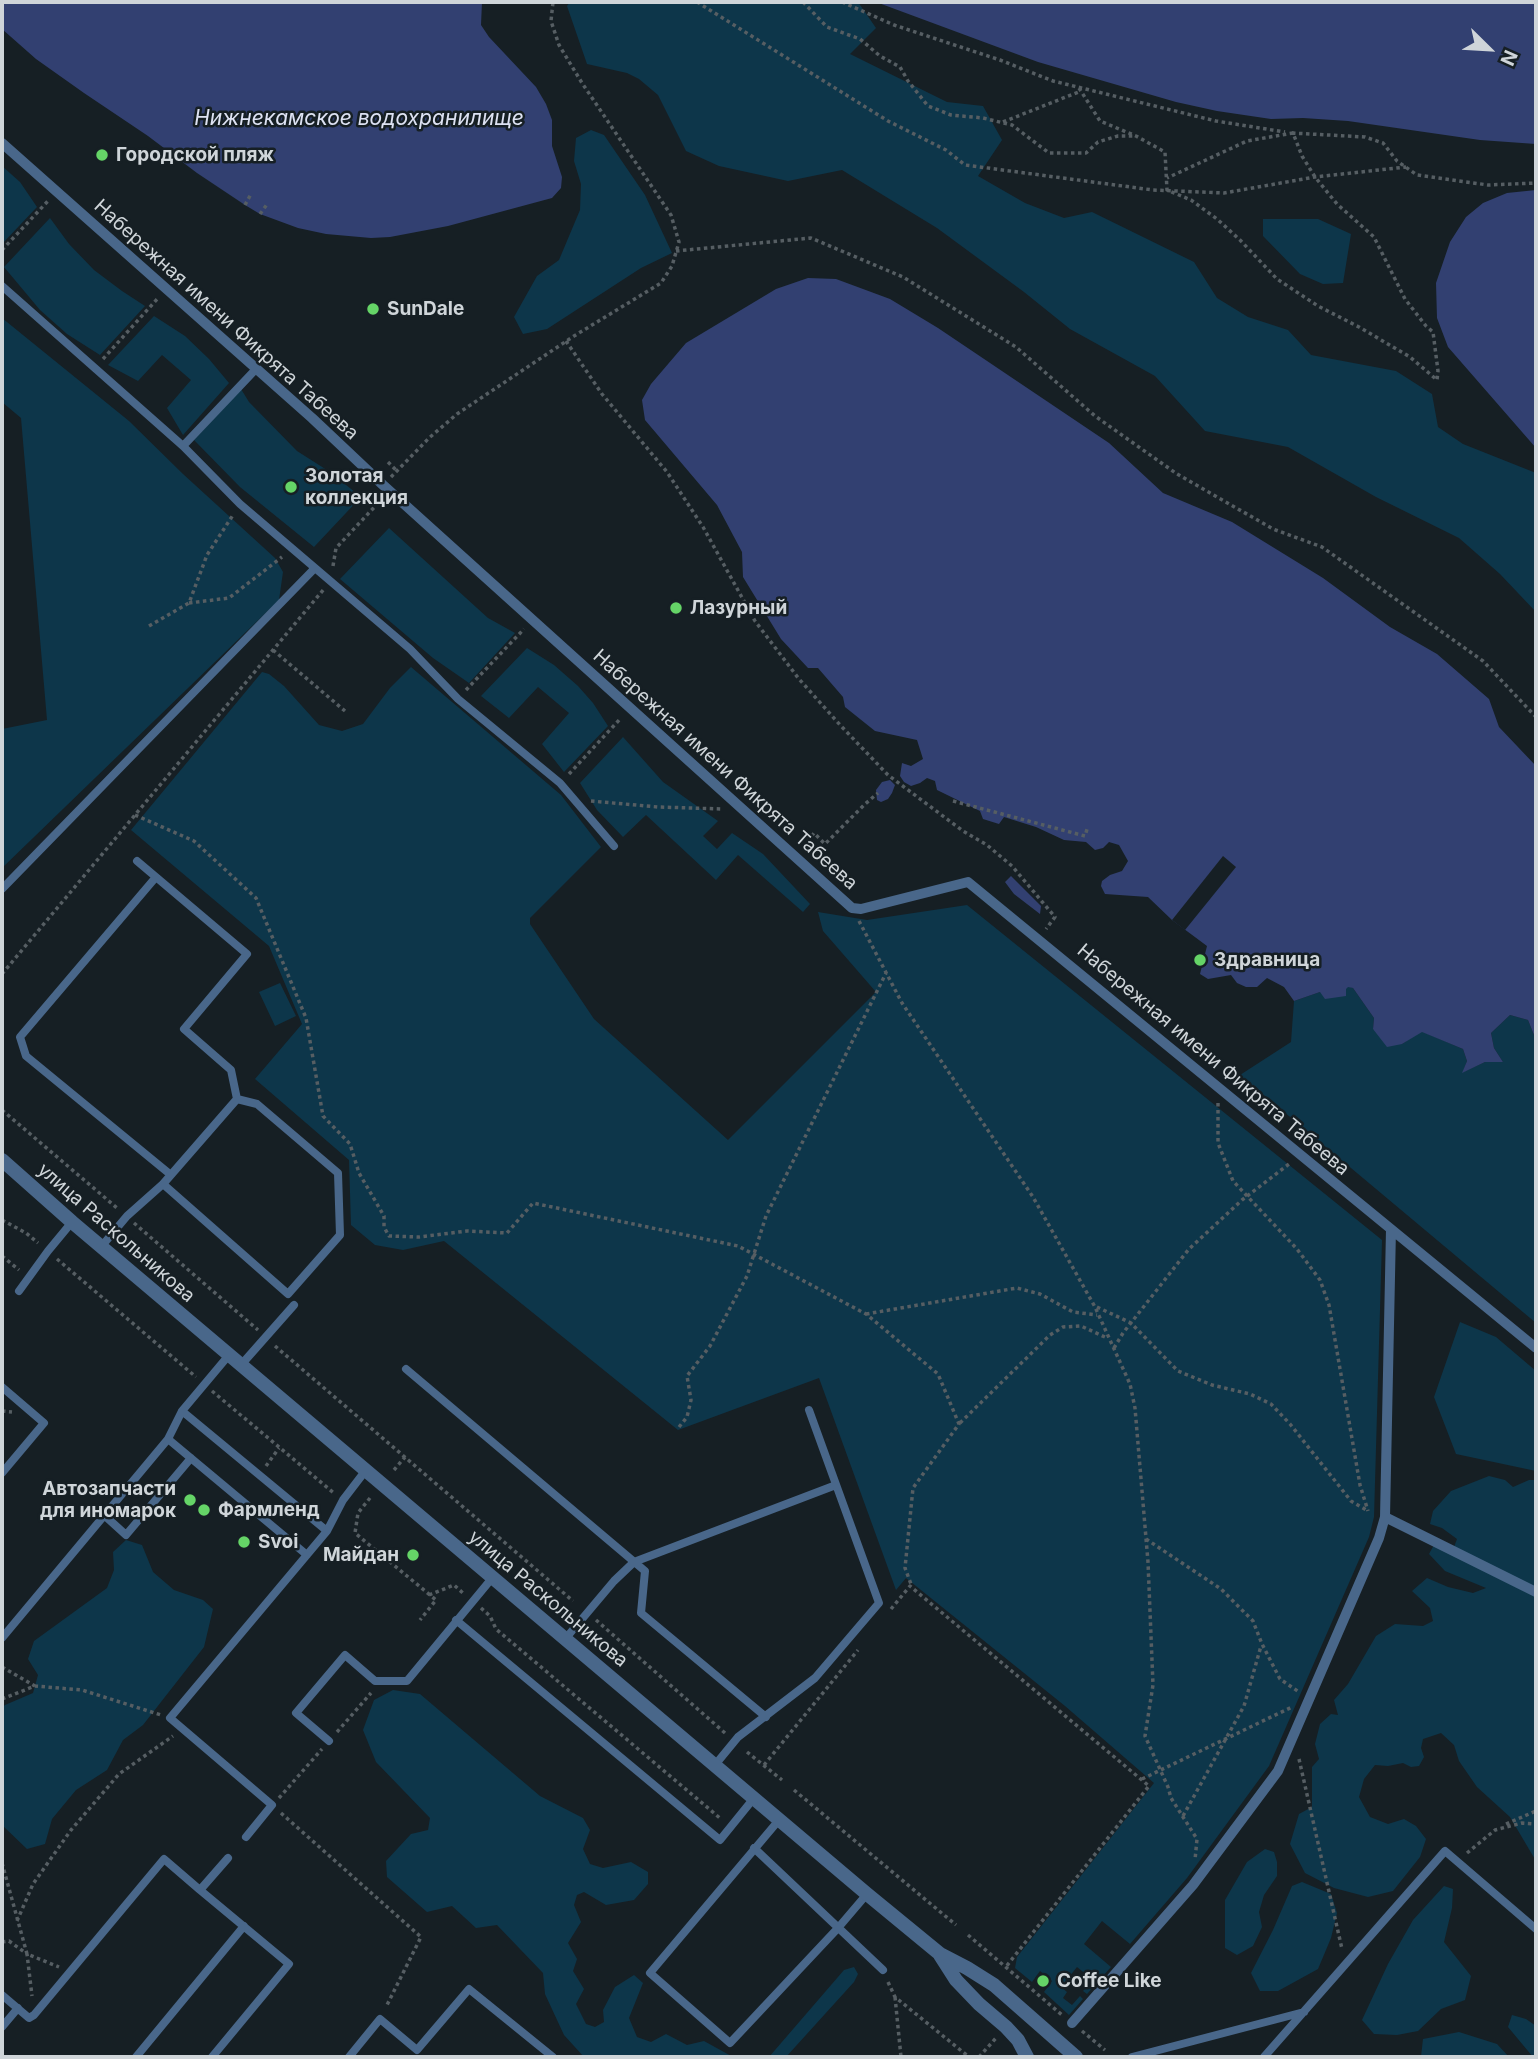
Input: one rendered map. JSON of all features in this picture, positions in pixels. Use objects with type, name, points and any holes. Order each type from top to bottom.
[{"type":"street","name":"Набережная имени Фикрята Табеева","points":[[2,143],[312,418],[386,488],[852,908],[861,909],[968,882],[1536,1348]]},
{"type":"street","name":"улица Раскольникова","points":[[2,1160],[240,1365],[867,1894],[940,1954],[995,1985],[1076,2057]]},
{"type":"street","points":[[1072,2023],[1193,1885],[1278,1770],[1379,1538],[1385,1517],[1391,1229]]},
{"type":"street","points":[[1385,1517],[1536,1592]]},
{"type":"street","points":[[940,1954],[956,1980],[1006,2026],[1027,2057]]},
{"type":"lane","points":[[2,286],[183,446],[240,504],[410,649],[458,699],[560,783],[614,846]]},
{"type":"lane","points":[[183,446],[257,369]]},
{"type":"lane","points":[[2,888],[314,569]]},
{"type":"lane","points":[[137,861],[247,954],[184,1029],[231,1070],[236,1099]]},
{"type":"lane","points":[[156,877],[20,1037],[26,1056],[171,1175]]},
{"type":"lane","points":[[101,1247],[127,1216],[163,1184],[236,1099]]},
{"type":"lane","points":[[163,1184],[288,1294],[340,1235],[338,1173],[257,1104],[236,1099]]},
{"type":"lane","points":[[19,1291],[72,1222]]},
{"type":"lane","points":[[240,1365],[294,1305]]},
{"type":"lane","points":[[2,1637],[168,1439],[182,1411],[229,1355]]},
{"type":"lane","points":[[406,1369],[645,1571],[641,1613],[766,1717]]},
{"type":"lane","points":[[2,1387],[44,1423],[2,1473]]},
{"type":"lane","points":[[715,1765],[738,1737],[815,1678],[879,1603],[809,1410]]},
{"type":"lane","points":[[182,1411],[327,1531]]},
{"type":"lane","points":[[168,1439],[307,1555]]},
{"type":"lane","points":[[104,1515],[126,1535],[191,1458]]},
{"type":"lane","points":[[246,1837],[272,1805],[170,1718],[327,1531],[343,1500],[366,1470]]},
{"type":"lane","points":[[566,1638],[614,1581],[634,1562],[836,1485]]},
{"type":"lane","points":[[329,1741],[296,1713],[345,1655],[375,1681],[407,1682],[493,1577]]},
{"type":"lane","points":[[456,1620],[720,1840],[754,1798]]},
{"type":"lane","points":[[672,1813],[678,1805]]},
{"type":"lane","points":[[779,1820],[650,1973],[730,2043],[867,1894]]},
{"type":"lane","points":[[754,1848],[884,1970]]},
{"type":"lane","points":[[1264,2057],[1446,1851],[1536,1929]]},
{"type":"lane","points":[[200,1890],[228,1858]]},
{"type":"lane","points":[[2,1995],[29,2018],[34,2015],[164,1860],[289,1964],[212,2057]]},
{"type":"lane","points":[[136,2057],[244,1926]]},
{"type":"lane","points":[[349,2057],[380,2019],[417,2050],[469,1989],[553,2057]]},
{"type":"lane","points":[[2,2027],[18,2008]]},
{"type":"lane","points":[[1132,2057],[1304,2012]]},
{"type":"lane","points":[[1264,2057],[1273,2057]]},
{"type":"path","points":[[2,974],[330,582],[336,548],[397,471],[457,414],[566,341],[661,283],[672,266],[679,242],[671,215],[559,45],[551,21],[553,2]]},
{"type":"path","points":[[697,2],[888,121],[946,150],[965,165],[1167,190],[1224,193],[1315,177],[1406,167]]},
{"type":"path","points":[[803,2],[827,27],[860,39],[880,56],[900,67],[928,106],[951,116],[983,118],[1012,125],[1049,153],[1086,153],[1098,142],[1118,136],[1136,136]]},
{"type":"path","points":[[842,2],[894,25],[1080,89],[1216,121],[1293,133],[1365,137],[1382,143],[1397,161],[1417,175],[1488,186],[1536,183]]},
{"type":"path","points":[[1080,89],[1100,121],[1165,152],[1167,190]]},
{"type":"path","points":[[1001,123],[1080,89]]},
{"type":"path","points":[[1167,190],[1191,200],[1217,219],[1277,279],[1318,306],[1410,358],[1437,380],[1433,332],[1405,299],[1374,237],[1337,204],[1315,177],[1302,156],[1293,133]]},
{"type":"path","points":[[1167,178],[1247,141],[1293,133]]},
{"type":"path","points":[[2,250],[56,191]]},
{"type":"path","points":[[245,205],[251,194]]},
{"type":"path","points":[[260,214],[268,203]]},
{"type":"path","points":[[677,251],[811,238],[903,278],[1016,347],[1095,416],[1177,474],[1273,529],[1322,547],[1483,661],[1536,717]]},
{"type":"path","points":[[94,368],[166,289]]},
{"type":"path","points":[[566,341],[601,394],[667,472],[703,527],[755,621],[799,679],[888,775],[963,831],[987,845],[1012,866],[1055,917],[1038,938]]},
{"type":"path","points":[[388,462],[397,471]]},
{"type":"path","points":[[189,603],[206,555],[240,504]]},
{"type":"path","points":[[149,626],[189,603],[229,598],[292,549]]},
{"type":"path","points":[[458,699],[533,621]]},
{"type":"path","points":[[273,650],[345,711]]},
{"type":"path","points":[[560,783],[626,713]]},
{"type":"path","points":[[814,834],[825,844],[878,793]]},
{"type":"path","points":[[574,799],[723,810]]},
{"type":"path","points":[[953,802],[1085,836],[1088,826]]},
{"type":"path","points":[[135,815],[194,841],[256,898],[306,1018],[323,1116],[350,1144],[359,1173],[384,1216],[384,1227],[388,1236],[419,1237],[467,1231],[508,1233],[533,1203],[738,1246],[866,1314],[938,1374],[959,1424]]},
{"type":"path","points":[[856,916],[902,1003],[1033,1196],[1095,1307],[1130,1384],[1135,1408],[1146,1539],[1153,1685],[1145,1736],[1171,1798],[1197,1839],[1193,1885]]},
{"type":"path","points":[[679,1427],[687,1416],[691,1400],[687,1376],[710,1346],[747,1276],[766,1216],[886,973]]},
{"type":"path","name":"Набережная имени Фикрята Табеева","points":[[1228,1112],[1218,1103],[1218,1143],[1233,1181],[1246,1196]]},
{"type":"path","points":[[2,1110],[122,1212]]},
{"type":"path","points":[[1114,1348],[1189,1249],[1246,1196],[1291,1163]]},
{"type":"path","points":[[1246,1196],[1297,1249],[1320,1280],[1329,1305],[1360,1485],[1368,1511]]},
{"type":"path","points":[[2,1220],[26,1233],[48,1251],[337,1495]]},
{"type":"path","points":[[132,1222],[261,1333]]},
{"type":"path","points":[[2,1256],[29,1278]]},
{"type":"path","points":[[866,1314],[1017,1288],[1040,1294],[1073,1312],[1099,1315]]},
{"type":"path","points":[[1095,1307],[1131,1324],[1178,1371],[1212,1385],[1250,1394],[1271,1404],[1351,1501],[1385,1517]]},
{"type":"path","points":[[1005,1968],[1149,1786],[910,1586],[905,1568],[913,1488],[959,1424],[1050,1335],[1063,1327],[1081,1326],[1109,1338]]},
{"type":"path","points":[[271,1342],[573,1601]]},
{"type":"path","points":[[259,1475],[279,1448]]},
{"type":"path","points":[[394,1470],[405,1457]]},
{"type":"path","points":[[370,1498],[358,1513],[355,1533],[436,1600],[419,1620]]},
{"type":"path","points":[[1142,1779],[1309,1699],[1280,1679],[1253,1621],[1221,1589],[1146,1539]]},
{"type":"path","points":[[429,1595],[454,1585],[491,1616],[496,1629],[730,1827]]},
{"type":"path","points":[[884,1618],[910,1586]]},
{"type":"path","points":[[592,1617],[728,1735]]},
{"type":"path","points":[[1183,1816],[1244,1706],[1262,1644]]},
{"type":"path","points":[[765,1765],[859,1649]]},
{"type":"path","points":[[2,1667],[35,1686],[82,1690],[170,1718]]},
{"type":"path","points":[[380,2019],[421,1937],[272,1805],[381,1681]]},
{"type":"path","points":[[2,1699],[35,1686]]},
{"type":"path","points":[[18,1921],[33,1884],[71,1830],[111,1783],[119,1774],[183,1729]]},
{"type":"path","points":[[1293,1735],[1346,1965]]},
{"type":"path","points":[[747,1752],[782,1780]]},
{"type":"path","points":[[794,1790],[956,1925]]},
{"type":"path","points":[[1457,1861],[1495,1830],[1536,1811]]},
{"type":"path","points":[[1495,1830],[1522,1822],[1536,1824]]},
{"type":"path","points":[[2,1863],[27,1954],[34,2015]]},
{"type":"path","points":[[968,1935],[1105,2050]]},
{"type":"path","points":[[2,1942],[9,1941],[27,1954],[70,1972]]},
{"type":"path","points":[[884,1970],[895,1997],[901,2057]]},
{"type":"path","points":[[895,1997],[969,2057]]},
{"type":"path","points":[[979,2057],[999,2034]]},
{"type":"shaded area","points":[[570,2],[858,2],[876,28],[850,54],[947,102],[983,106],[1002,140],[978,176],[1025,203],[1064,218],[1092,212],[1194,262],[1217,298],[1248,317],[1288,330],[1311,355],[1396,371],[1432,394],[1438,427],[1463,444],[1536,473],[1536,612],[1500,574],[1459,538],[1376,497],[1288,447],[1205,431],[1155,376],[1070,329],[937,228],[842,170],[788,181],[719,166],[686,151],[658,95],[627,73],[587,64],[567,6]]},
{"type":"shaded area","points":[[591,130],[604,135],[645,195],[672,253],[641,268],[547,329],[523,334],[514,317],[537,276],[559,260],[580,210],[581,184],[574,161],[576,138]]},
{"type":"shaded area","points":[[2,166],[20,182],[37,207],[2,244]]},
{"type":"shaded area","points":[[50,218],[69,244],[94,270],[145,306],[100,355],[67,334],[40,310],[4,267]]},
{"type":"shaded area","points":[[1263,219],[1318,219],[1351,234],[1343,283],[1323,284],[1300,274],[1263,236]]},
{"type":"shaded area","points":[[154,316],[185,336],[229,383],[183,435],[167,408],[191,380],[162,355],[138,381],[108,365]]},
{"type":"shaded area","points":[[2,318],[129,421],[275,558],[283,572],[279,600],[2,868],[2,729],[47,720],[21,418],[2,402]]},
{"type":"shaded area","points":[[241,389],[249,402],[297,451],[330,472],[361,497],[314,547],[240,487],[194,440]]},
{"type":"shaded area","points":[[389,528],[488,618],[515,633],[469,683],[433,658],[340,579]]},
{"type":"shaded area","points":[[527,648],[554,665],[578,686],[608,726],[564,772],[542,744],[569,713],[538,687],[509,718],[481,696]]},
{"type":"shaded area","points":[[411,667],[561,795],[601,847],[530,918],[530,924],[594,1019],[728,1140],[876,992],[823,931],[818,912],[867,920],[967,905],[1382,1240],[1374,1517],[1369,1537],[1269,1766],[1187,1878],[1130,1944],[1102,1921],[1084,1944],[1111,1967],[1087,1994],[1083,1991],[1093,1980],[1077,1967],[1061,1987],[1067,1992],[1063,1998],[1072,2005],[1080,1996],[1083,1999],[1069,2015],[1044,1992],[1052,1981],[1040,1971],[1032,1982],[1015,1968],[1017,1957],[1154,1783],[1065,1706],[906,1578],[896,1590],[819,1378],[678,1430],[444,1241],[403,1250],[375,1245],[351,1225],[349,1160],[255,1079],[302,1024],[269,946],[131,830],[262,672],[284,686],[319,725],[342,731],[363,724],[390,688]]},
{"type":"shaded area","points":[[623,737],[663,782],[718,821],[703,836],[717,849],[732,833],[763,854],[810,904],[803,912],[738,855],[716,880],[646,815],[623,837],[597,810],[580,783]]},
{"type":"shaded area","points":[[280,983],[296,1016],[275,1026],[259,992]]},
{"type":"shaded area","points":[[1348,986],[1353,988],[1374,1018],[1373,1029],[1402,1044],[1421,1031],[1463,1049],[1467,1061],[1463,1072],[1485,1062],[1503,1062],[1494,1048],[1491,1033],[1510,1015],[1528,1020],[1536,1040],[1536,1323],[1240,1075],[1291,1042],[1294,1001],[1320,992],[1346,996],[1345,989]]},
{"type":"shaded area","points":[[1460,1322],[1496,1337],[1536,1371],[1536,1471],[1456,1454],[1434,1397]]},
{"type":"shaded area","points":[[1489,1476],[1505,1480],[1513,1487],[1536,1480],[1536,1861],[1510,1817],[1477,1787],[1459,1761],[1454,1745],[1441,1733],[1423,1739],[1421,1748],[1424,1757],[1419,1766],[1411,1767],[1403,1763],[1375,1765],[1364,1779],[1359,1797],[1370,1817],[1388,1824],[1404,1819],[1416,1826],[1426,1839],[1420,1857],[1393,1891],[1368,1897],[1334,1888],[1305,1873],[1290,1844],[1299,1814],[1312,1807],[1312,1767],[1319,1759],[1315,1744],[1320,1724],[1331,1714],[1338,1715],[1334,1700],[1348,1684],[1376,1636],[1395,1624],[1423,1626],[1433,1621],[1430,1608],[1412,1591],[1427,1578],[1473,1593],[1486,1588],[1445,1571],[1429,1554],[1435,1543],[1454,1547],[1457,1539],[1442,1528],[1430,1524],[1433,1511],[1451,1491]]},
{"type":"shaded area","points":[[126,1540],[142,1545],[153,1572],[174,1590],[203,1600],[213,1609],[204,1647],[143,1725],[123,1740],[107,1770],[76,1790],[52,1819],[45,1844],[27,1849],[2,1825],[2,1708],[33,1693],[38,1675],[28,1659],[34,1641],[107,1588],[114,1570],[113,1552]]},
{"type":"shaded area","points":[[393,1690],[420,1694],[540,1796],[583,1818],[590,1830],[583,1849],[590,1864],[603,1868],[631,1862],[648,1872],[648,1884],[634,1900],[606,1905],[584,1892],[577,1895],[574,1905],[581,1922],[568,1943],[577,1959],[573,1971],[584,1989],[576,2004],[586,2024],[595,2027],[604,2022],[603,2010],[615,1987],[634,1975],[643,1983],[629,2018],[637,2037],[651,2042],[666,2034],[687,2045],[704,2041],[733,2057],[584,2057],[564,2035],[545,1994],[543,1973],[497,1925],[476,1928],[452,1906],[427,1912],[387,1877],[386,1861],[411,1834],[428,1830],[430,1818],[376,1762],[363,1730],[374,1700]]},
{"type":"shaded area","points":[[1265,1849],[1274,1852],[1277,1876],[1264,1895],[1259,1912],[1262,1927],[1253,1946],[1237,1955],[1225,1948],[1225,1900],[1247,1862]]},
{"type":"shaded area","points":[[1302,1882],[1331,1894],[1337,1913],[1331,1938],[1318,1969],[1278,1991],[1260,1991],[1251,1973],[1292,1886]]},
{"type":"shaded area","points":[[1444,1886],[1453,1889],[1452,1908],[1444,1942],[1471,1976],[1465,2000],[1441,2009],[1418,2031],[1397,2035],[1374,2034],[1362,2020],[1388,1964],[1413,1920]]},
{"type":"shaded area","points":[[854,1967],[858,1974],[854,1982],[786,2057],[769,2057],[844,1970]]},
{"type":"shaded area","points":[[1512,2015],[1526,2019],[1536,2026],[1536,2057],[1533,2057],[1508,2027]]},
{"type":"shaded area","points":[[1459,2032],[1497,2044],[1509,2057],[1421,2057],[1423,2039]]},
{"type":"water","name":"Нижнекамское водохранилище","points":[[2,2],[482,2],[481,25],[536,87],[546,104],[552,120],[552,146],[562,177],[561,188],[552,198],[448,226],[390,237],[326,234],[298,228],[260,214],[245,205],[36,59],[2,29]]},
{"type":"water","points":[[876,2],[1536,2],[1536,144],[1480,140],[1348,121],[1271,119],[1217,111],[1176,102],[1038,62]]},
{"type":"water","points":[[1536,190],[1536,448],[1448,347],[1437,318],[1436,283],[1450,242],[1466,217],[1483,203],[1507,193]]},
{"type":"water","points":[[808,278],[836,279],[890,299],[938,328],[1109,443],[1163,493],[1232,522],[1323,578],[1390,627],[1437,654],[1489,699],[1499,727],[1536,766],[1536,1040],[1528,1020],[1510,1015],[1491,1033],[1494,1048],[1503,1062],[1485,1062],[1462,1073],[1467,1061],[1463,1049],[1422,1032],[1402,1044],[1387,1047],[1373,1029],[1374,1018],[1353,988],[1346,989],[1346,996],[1325,999],[1320,992],[1294,1001],[1284,987],[1267,978],[1257,987],[1246,987],[1237,983],[1231,975],[1208,979],[1200,974],[1207,946],[1172,920],[1148,897],[1105,894],[1102,881],[1122,871],[1128,861],[1119,845],[1109,842],[1103,848],[1095,850],[1086,842],[1064,840],[1036,827],[1004,817],[999,824],[983,819],[980,811],[937,790],[935,781],[927,778],[911,786],[904,782],[900,776],[902,763],[911,766],[923,759],[917,740],[875,731],[845,707],[843,697],[818,668],[808,668],[781,639],[743,577],[742,552],[717,505],[645,420],[642,400],[651,384],[686,343],[776,289]]},
{"type":"water","points":[[890,780],[895,785],[892,793],[888,799],[881,802],[877,800],[876,790],[882,782]]},
{"type":"water","points":[[1011,876],[1041,906],[1040,914],[1014,894],[1005,882]]},
{"type":"pier","points":[[1223,856],[1236,867],[1185,930],[1172,920]]},
{"type":"place","name":"Городской пляж","points":[[102,155]]},
{"type":"place","name":"SunDale","points":[[373,309]]},
{"type":"place","name":"Золотая коллекция","points":[[291,487]]},
{"type":"place","name":"Лазурный","points":[[676,608]]},
{"type":"place","name":"Здравница","points":[[1200,960]]},
{"type":"place","name":"Автозапчасти для иномарок","points":[[190,1500]]},
{"type":"place","name":"Фармленд","points":[[204,1510]]},
{"type":"place","name":"Svoi","points":[[244,1542]]},
{"type":"place","name":"Майдан","points":[[413,1555]]},
{"type":"place","name":"Coffee Like","points":[[1043,1981]]}]
